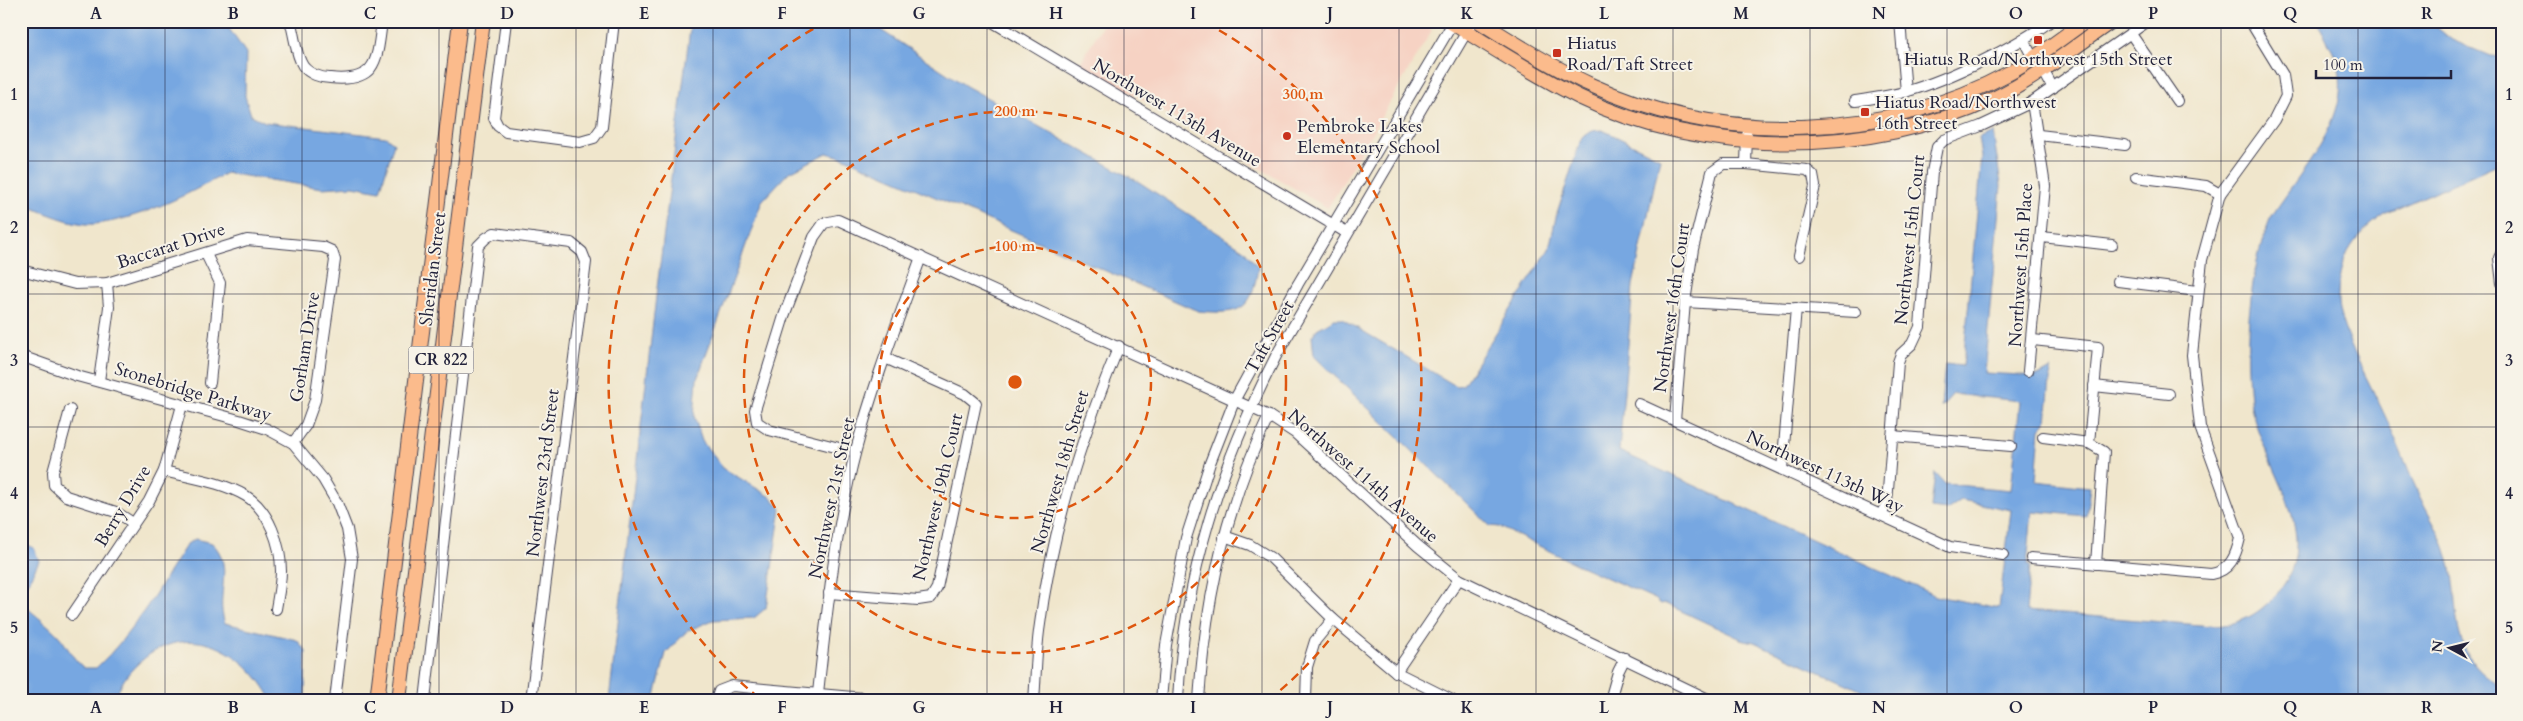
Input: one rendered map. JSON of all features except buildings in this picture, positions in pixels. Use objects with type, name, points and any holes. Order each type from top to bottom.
[{"type":"main road","name":"Sheridan Street","points":[[377,700],[460,21]]},
{"type":"main road","name":"Sheridan Street","points":[[399,700],[483,21]]},
{"type":"main road","points":[[1479,21],[1542,60],[1600,89],[1642,104],[1696,118],[1746,124],[1821,126],[1875,120],[1952,97],[2010,72],[2034,58],[2086,21]]},
{"type":"main road","points":[[1452,22],[1469,27],[1580,98],[1625,116],[1674,129],[1747,142],[1822,143],[1912,129],[1951,117],[1996,98],[2043,70],[2112,21]]},
{"type":"main road","points":[[2034,58],[2043,70]]},
{"type":"street","points":[[290,21],[301,62],[304,66],[314,74],[326,78],[348,80],[363,76],[371,68],[376,57],[382,21]]},
{"type":"street","points":[[506,21],[494,118],[498,126],[506,132],[580,142],[594,138],[602,127],[614,21]]},
{"type":"street","name":"Northwest 113th Avenue","points":[[991,21],[1347,233]]},
{"type":"street","points":[[1900,21],[1906,92]]},
{"type":"street","points":[[1855,101],[1906,92],[1949,75],[2022,39],[2051,21]]},
{"type":"street","points":[[2032,102],[2148,21]]},
{"type":"street","points":[[2031,558],[2211,574],[2226,568],[2232,561],[2240,538],[2200,427],[2192,355],[2197,291],[2202,260],[2220,194],[2274,120],[2286,96],[2283,75],[2250,21]]},
{"type":"street","name":"Taft Street","points":[[1162,700],[1173,602],[1186,538],[1210,463],[1235,400],[1333,225],[1452,22]]},
{"type":"street","name":"Taft Street","points":[[1178,700],[1182,647],[1202,543],[1224,470],[1250,407],[1277,354],[1469,27]]},
{"type":"street","points":[[2131,34],[2177,101]]},
{"type":"street","points":[[2022,39],[2034,58]]},
{"type":"street","points":[[2043,70],[2053,88]]},
{"type":"street","name":"Northwest 15th Place","points":[[2028,371],[2033,340],[2045,186],[2039,135],[2032,102]]},
{"type":"street","name":"Northwest 15th Court","points":[[1881,515],[1887,503],[1898,362],[1901,354],[1912,344],[1920,327],[1932,172],[1936,152],[1941,142],[2032,102]]},
{"type":"street","points":[[1746,124],[1746,164],[1797,168],[1807,170],[1812,175],[1815,186],[1799,256]]},
{"type":"street","points":[[2039,135],[2125,145]]},
{"type":"street","points":[[1370,164],[1384,172]]},
{"type":"street","name":"Northwest 16th Court","points":[[1675,420],[1685,302],[1693,249],[1712,172],[1723,164],[1746,164]]},
{"type":"street","points":[[2136,177],[2206,186],[2220,194]]},
{"type":"street","name":"Northwest 114th Avenue","points":[[855,452],[769,430],[757,422],[755,410],[784,316],[814,237],[824,223],[838,220],[1119,346],[1269,416],[1295,433],[1418,546],[1459,579],[1710,700]]},
{"type":"street","name":"Northwest 23rd Street","points":[[424,700],[478,246],[486,238],[494,234],[571,243],[582,252],[586,262],[531,700]]},
{"type":"street","points":[[2042,237],[2112,245]]},
{"type":"street","name":"Baccarat Drive","points":[[21,270],[75,284],[107,284],[247,240],[323,247],[332,251]]},
{"type":"street","name":"Gorham Drive","points":[[293,443],[306,425],[315,400],[335,260],[332,251]]},
{"type":"street","points":[[2502,252],[2499,258],[2502,283]]},
{"type":"street","points":[[206,254],[220,283],[210,383]]},
{"type":"street","name":"Northwest 21st Street","points":[[818,693],[840,525],[855,452],[885,358],[921,257]]},
{"type":"street","points":[[2118,281],[2197,291]]},
{"type":"street","points":[[99,381],[109,307],[107,284]]},
{"type":"street","points":[[1685,302],[1856,312]]},
{"type":"street","points":[[1782,470],[1796,308]]},
{"type":"street","points":[[2033,340],[2098,347],[2089,442]]},
{"type":"street","name":"Northwest 18th Street","points":[[1034,700],[1039,632],[1062,514],[1100,392],[1119,346]]},
{"type":"street","name":"Stonebridge Parkway","points":[[21,356],[99,381],[267,429],[293,443],[323,479],[337,503],[347,529],[352,559],[335,700]]},
{"type":"street","name":"Northwest 19th Court","points":[[830,593],[918,600],[930,598],[937,588],[976,403],[965,394],[885,358]]},
{"type":"street","points":[[2094,386],[2169,394]]},
{"type":"street","name":"Northwest 113th Way","points":[[1639,404],[1950,547],[2002,555]]},
{"type":"street","name":"Berry Drive","points":[[72,615],[149,500],[164,471],[182,405]]},
{"type":"street","points":[[70,410],[53,472],[54,485],[66,496],[116,512],[133,523]]},
{"type":"street","points":[[1199,700],[1202,647],[1224,536],[1240,484],[1269,416]]},
{"type":"street","points":[[1892,436],[2011,446]]},
{"type":"street","points":[[2043,437],[2089,442],[2104,452],[2096,564]]},
{"type":"street","points":[[164,471],[214,484],[247,497],[267,519],[277,538],[282,571],[276,609]]},
{"type":"street","points":[[1224,536],[1250,545],[1271,558],[1334,619],[1396,672],[1452,700]]},
{"type":"street","points":[[1396,672],[1459,579]]},
{"type":"street","points":[[1173,602],[1189,605]]},
{"type":"street","points":[[1306,700],[1307,668],[1315,641],[1334,619]]},
{"type":"street","points":[[1610,700],[1618,672],[1625,658]]},
{"type":"street","points":[[717,695],[732,686],[886,700]]},
{"type":"shaded area","name":"Pembroke Lakes Elementary School","points":[[1105,21],[1418,21],[1432,30],[1328,208],[1080,63]]},
{"type":"water","points":[[21,21],[220,21],[230,30],[246,53],[245,96],[251,115],[265,122],[386,137],[394,143],[380,191],[353,186],[322,188],[226,173],[163,205],[111,222],[95,224],[77,223],[21,204]]},
{"type":"water","points":[[691,21],[867,21],[966,86],[1139,182],[1244,250],[1258,267],[1252,293],[1242,307],[1225,312],[1198,311],[845,158],[827,153],[788,173],[762,201],[697,379],[694,416],[702,441],[723,468],[771,497],[781,508],[766,608],[754,618],[713,620],[687,631],[666,653],[654,700],[609,700],[657,288]]},
{"type":"water","points":[[2316,21],[2429,21],[2452,40],[2490,56],[2502,57],[2502,162],[2385,214],[2373,223],[2355,241],[2343,262],[2338,287],[2338,302],[2344,328],[2350,343],[2390,427],[2410,476],[2443,542],[2450,563],[2461,639],[2469,656],[2482,671],[2502,686],[2502,700],[1882,700],[1754,642],[1741,639],[1664,603],[1661,604],[1655,599],[1576,564],[1500,527],[1490,526],[1314,356],[1312,336],[1317,329],[1333,319],[1342,319],[1456,386],[1463,385],[1549,249],[1556,217],[1581,139],[1592,131],[1601,130],[1660,158],[1633,285],[1619,451],[1936,596],[1999,608],[2011,510],[1961,500],[1947,510],[1931,508],[1935,473],[1945,484],[2011,490],[2020,401],[1953,394],[1941,407],[1945,364],[1963,366],[1982,157],[1979,138],[1993,132],[2001,185],[1984,373],[2038,376],[2051,369],[2046,422],[2040,429],[2036,481],[2090,487],[2086,516],[2032,511],[2027,565],[2030,566],[2026,611],[2213,626],[2231,624],[2253,615],[2273,598],[2290,574],[2296,550],[2294,525],[2287,500],[2265,449],[2250,399],[2248,331],[2257,261],[2270,219],[2312,158],[2325,136],[2335,113],[2340,90],[2339,67]]},
{"type":"water","points":[[195,539],[212,543],[223,561],[222,613],[225,623],[297,640],[306,651],[305,700],[272,700],[261,682],[247,666],[231,654],[214,646],[196,642],[177,643],[158,649],[132,670],[119,689],[115,700],[21,700],[21,542],[34,548],[39,561],[26,589],[25,604],[29,610],[58,635],[84,668],[96,668],[134,625],[187,544]]},
{"type":"place","name":"Hiatus Road/Northwest 15th Street","points":[[2038,40]]},
{"type":"place","name":"Hiatus Road/Taft Street","points":[[1557,53]]},
{"type":"place","name":"Hiatus Road/Northwest 16th Street","points":[[1865,112]]},
{"type":"place","name":"Pembroke Lakes Elementary School","points":[[1287,136]]}]
